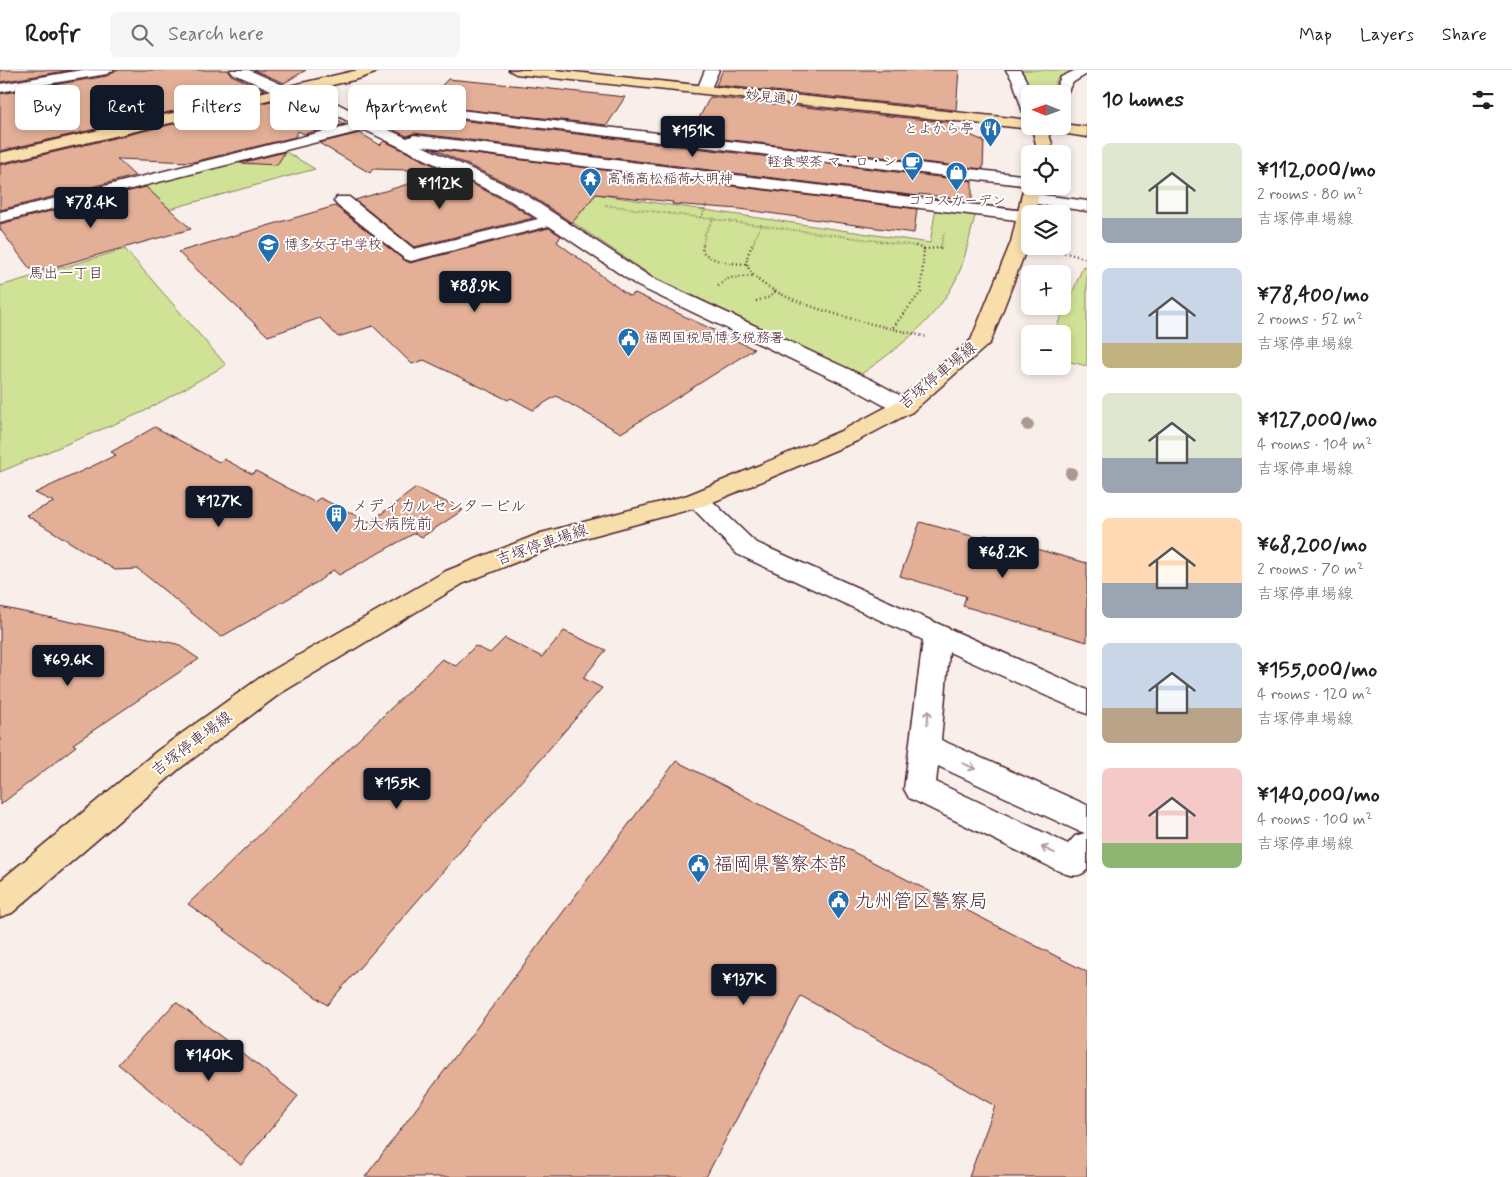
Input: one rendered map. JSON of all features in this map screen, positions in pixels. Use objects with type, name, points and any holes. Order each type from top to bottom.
[{"type":"main road","points":[[317,85],[358,75],[370,70]]},
{"type":"main road","name":"妙見通り","points":[[516,70],[1021,124]]},
{"type":"main road","points":[[0,158],[270,96]]},
{"type":"main road","points":[[1071,130],[1087,132]]},
{"type":"main road","name":"吉塚停車場線","points":[[0,902],[168,760],[271,685],[447,582],[550,539],[697,500],[849,436],[904,407],[980,343],[1020,242],[1029,195]]},
{"type":"street","points":[[0,88],[107,70]]},
{"type":"street","points":[[237,70],[277,85]]},
{"type":"street","points":[[704,90],[712,70]]},
{"type":"street","points":[[1013,70],[1021,85]]},
{"type":"street","points":[[1064,85],[1066,80],[1081,73],[1083,70]]},
{"type":"street","points":[[466,115],[726,146],[1021,194]]},
{"type":"street","points":[[0,217],[348,128]]},
{"type":"street","points":[[377,130],[517,197],[644,282],[864,386],[904,407]]},
{"type":"street","points":[[397,140],[417,140],[715,176],[1021,195]]},
{"type":"street","points":[[715,176],[726,146]]},
{"type":"street","points":[[1029,195],[1087,206]]},
{"type":"street","points":[[343,201],[411,255],[554,220]]},
{"type":"street","points":[[697,500],[746,548],[1087,703]]},
{"type":"street","points":[[937,634],[920,789],[1073,862],[1087,846]]},
{"type":"street","points":[[925,746],[1087,820]]},
{"type":"path","points":[[605,205],[911,244],[924,249],[921,292],[893,327]]},
{"type":"path","points":[[714,218],[705,233],[702,252],[714,259],[747,264]]},
{"type":"path","points":[[761,224],[747,258],[747,264],[754,276],[763,285],[802,304],[927,337]]},
{"type":"path","points":[[1071,254],[1087,259]]},
{"type":"path","points":[[717,289],[718,284],[722,280],[732,276],[754,276]]},
{"type":"path","points":[[753,301],[770,297],[774,292]]},
{"type":"green space","points":[[1022,70],[1073,70],[1057,79],[1055,85],[1029,85]]},
{"type":"green space","points":[[281,149],[315,169],[133,219],[107,193]]},
{"type":"green space","points":[[554,188],[930,243],[936,207],[976,212],[961,268],[943,301],[904,342],[860,375],[652,276],[538,199]]},
{"type":"green space","points":[[125,249],[226,365],[143,412],[0,472],[0,286]]},
{"type":"green space","points":[[1087,265],[1087,366],[1071,362],[1071,325],[1057,325],[1062,315],[1071,315],[1071,296],[1083,266],[1086,267]]},
{"type":"building","points":[[0,70],[71,70],[0,82]]},
{"type":"building","points":[[116,70],[228,70],[231,75],[254,85],[174,85],[174,111],[164,113],[164,85],[90,85],[91,130],[0,151],[0,94],[15,91],[15,130],[80,130],[80,85],[54,85],[107,76]]},
{"type":"building","points":[[254,70],[306,70],[284,83]]},
{"type":"building","points":[[723,70],[959,70],[956,110],[716,85]]},
{"type":"building","points":[[448,79],[625,97],[607,125],[466,110],[466,85],[442,85]]},
{"type":"building","points":[[710,97],[955,123],[954,128],[984,141],[983,169],[681,134],[690,121],[697,122]]},
{"type":"building","points":[[270,101],[270,130],[320,130],[304,134],[298,131],[295,137],[193,162],[117,159],[135,176],[0,210],[0,165],[148,130],[164,130],[164,126],[174,124],[174,130],[260,130],[260,104]]},
{"type":"building","points":[[338,120],[345,124],[338,126]]},
{"type":"building","points":[[466,121],[972,181],[972,200],[919,194],[918,196],[414,133],[407,136],[394,130],[466,130]]},
{"type":"building","points":[[360,133],[380,145],[384,141],[445,171],[373,169],[370,173],[319,143]]},
{"type":"building","points":[[434,149],[917,209],[914,233],[739,209],[672,204],[673,202],[596,194],[572,223],[524,191]]},
{"type":"building","points":[[285,152],[277,165],[240,163]]},
{"type":"building","points":[[448,172],[510,203],[533,218],[414,247],[355,200]]},
{"type":"building","points":[[146,187],[191,229],[40,271],[37,267],[30,269],[0,229],[0,224]]},
{"type":"building","points":[[335,206],[410,263],[549,228],[561,236],[557,242],[629,296],[635,293],[754,349],[621,433],[556,396],[533,410],[511,398],[508,400],[424,360],[412,364],[373,326],[338,337],[320,318],[268,336],[178,252]]},
{"type":"building","points":[[155,427],[219,462],[224,459],[252,474],[256,471],[314,502],[320,498],[370,522],[416,488],[463,510],[422,537],[415,533],[339,575],[333,570],[319,581],[221,637],[138,569],[115,570],[26,515],[54,502],[35,493],[116,455],[111,452]]},
{"type":"building","points":[[920,522],[983,539],[985,535],[1087,563],[1087,642],[963,606],[966,596],[900,576]]},
{"type":"building","points":[[0,607],[177,644],[199,659],[73,744],[76,746],[0,805]]},
{"type":"building","points":[[564,631],[606,650],[583,678],[602,688],[327,1005],[188,904],[442,659],[456,666],[475,646],[490,653],[505,638],[542,657]]},
{"type":"building","points":[[676,761],[1087,972],[1087,1177],[969,1177],[995,1106],[801,996],[706,1177],[365,1177]]},
{"type":"building","points":[[176,1002],[298,1096],[241,1165],[118,1064]]},
{"type":"place","name":"とよから亭","points":[[990,148]]},
{"type":"place","name":"軽食喫茶 マ・ロ・ン","points":[[913,181]]},
{"type":"place","name":"ココスガーデン","points":[[957,192]]},
{"type":"place","name":"高橋高松稲荷大明神","points":[[591,198]]},
{"type":"place","name":"博多女子中学校","points":[[268,264]]},
{"type":"place","name":"福岡国税局博多税務署","points":[[628,357]]},
{"type":"place","name":"メディカルセンタービル 九大病院前","points":[[336,534]]},
{"type":"place","name":"福岡県警察本部","points":[[698,883]]},
{"type":"place","name":"九州管区警察局","points":[[839,920]]},
{"type":"district","name":"馬出一丁目","points":[[66,274]]}]
